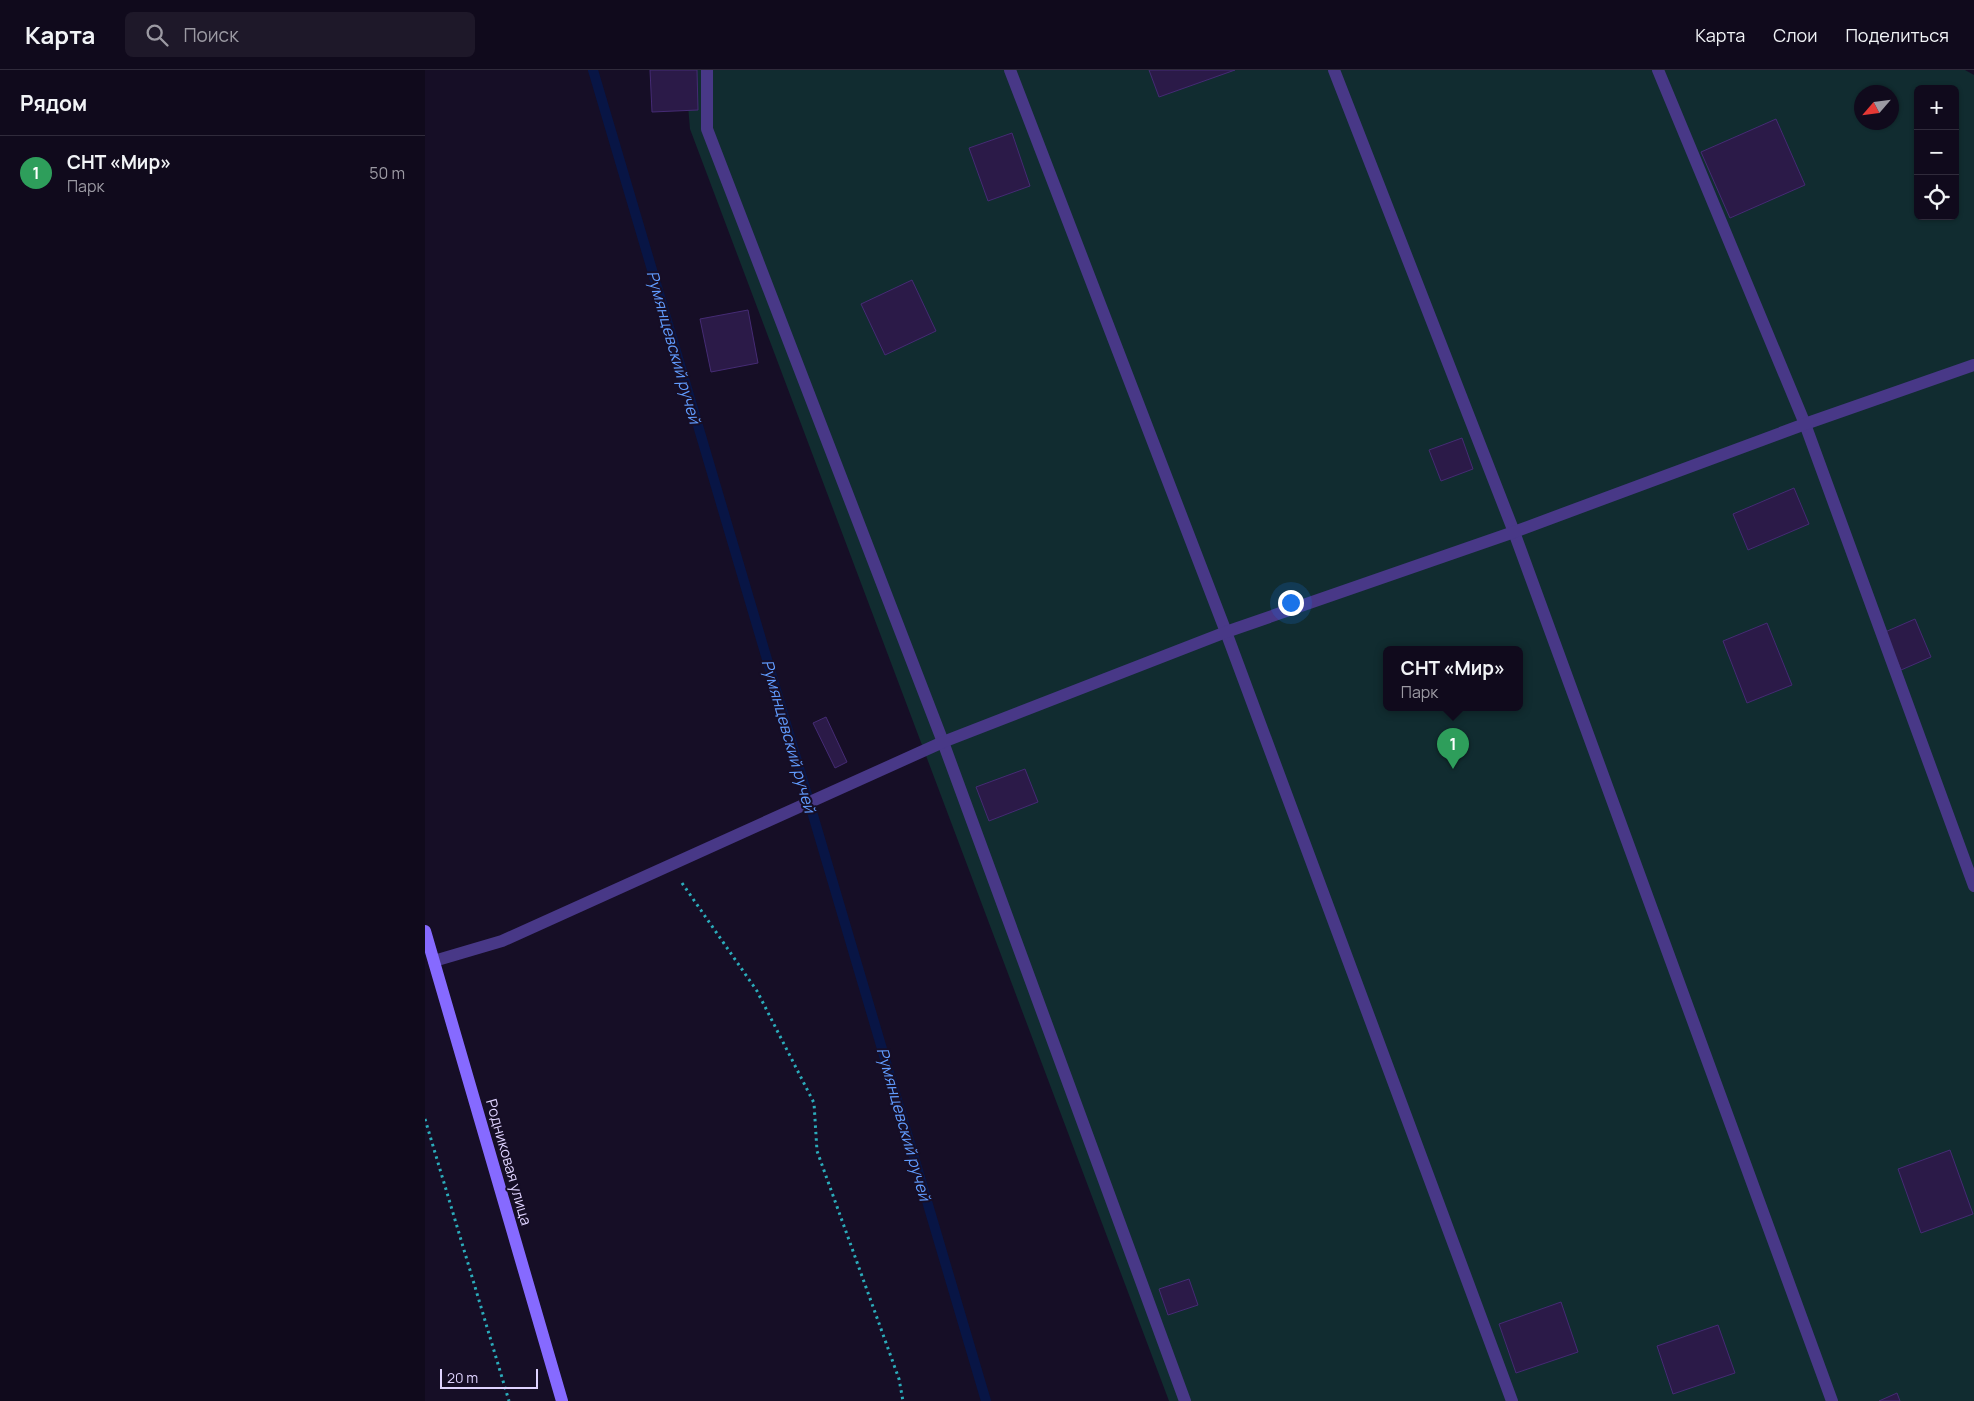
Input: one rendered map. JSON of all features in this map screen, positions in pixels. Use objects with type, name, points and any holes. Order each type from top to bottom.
[{"type":"main road","name":"Родниковая улица","points":[[425,931],[562,1401]]},
{"type":"lane","points":[[707,70],[707,129],[943,742],[1185,1401]]},
{"type":"lane","points":[[1011,70],[1226,632],[1512,1401]]},
{"type":"lane","points":[[1334,70],[1514,532],[1832,1401]]},
{"type":"lane","points":[[1658,70],[1805,424],[1974,886]]},
{"type":"lane","points":[[433,961],[502,942],[943,742],[1226,632],[1514,532],[1805,424],[1974,365]]},
{"type":"path","points":[[670,865],[757,991],[814,1103],[817,1151],[899,1378],[903,1401]]},
{"type":"path","points":[[425,1119],[509,1401]]},
{"type":"green space","points":[[685,70],[1965,70],[1974,75],[1974,1401],[1169,1401],[690,129]]},
{"type":"building","points":[[650,70],[697,70],[698,110],[652,112]]},
{"type":"building","points":[[1149,70],[1235,70],[1159,97]]},
{"type":"building","points":[[1776,119],[1805,185],[1730,218],[1701,152]]},
{"type":"building","points":[[1012,133],[1030,186],[988,201],[969,148]]},
{"type":"building","points":[[912,280],[936,331],[885,355],[861,304]]},
{"type":"building","points":[[748,310],[758,363],[711,372],[700,319]]},
{"type":"building","points":[[1462,438],[1473,469],[1441,481],[1429,450]]},
{"type":"building","points":[[1794,488],[1809,524],[1748,550],[1733,514]]},
{"type":"building","points":[[1915,619],[1931,657],[1901,670],[1885,632]]},
{"type":"building","points":[[1767,623],[1792,685],[1747,703],[1723,641]]},
{"type":"building","points":[[826,717],[847,762],[835,768],[813,723]]},
{"type":"building","points":[[1025,769],[1038,802],[989,821],[976,787]]},
{"type":"building","points":[[1950,1150],[1973,1214],[1921,1233],[1898,1169]]},
{"type":"building","points":[[1189,1279],[1198,1305],[1168,1315],[1159,1289]]},
{"type":"building","points":[[1561,1302],[1578,1352],[1516,1373],[1499,1324]]},
{"type":"building","points":[[1718,1325],[1735,1373],[1673,1394],[1657,1346]]},
{"type":"building","points":[[1897,1393],[1900,1401],[1879,1401]]},
{"type":"waterway","name":"Румянцевский ручей","points":[[593,70],[986,1401]]},
{"type":"place","name":"СНТ «Мир»","points":[[1453,769]]}]
